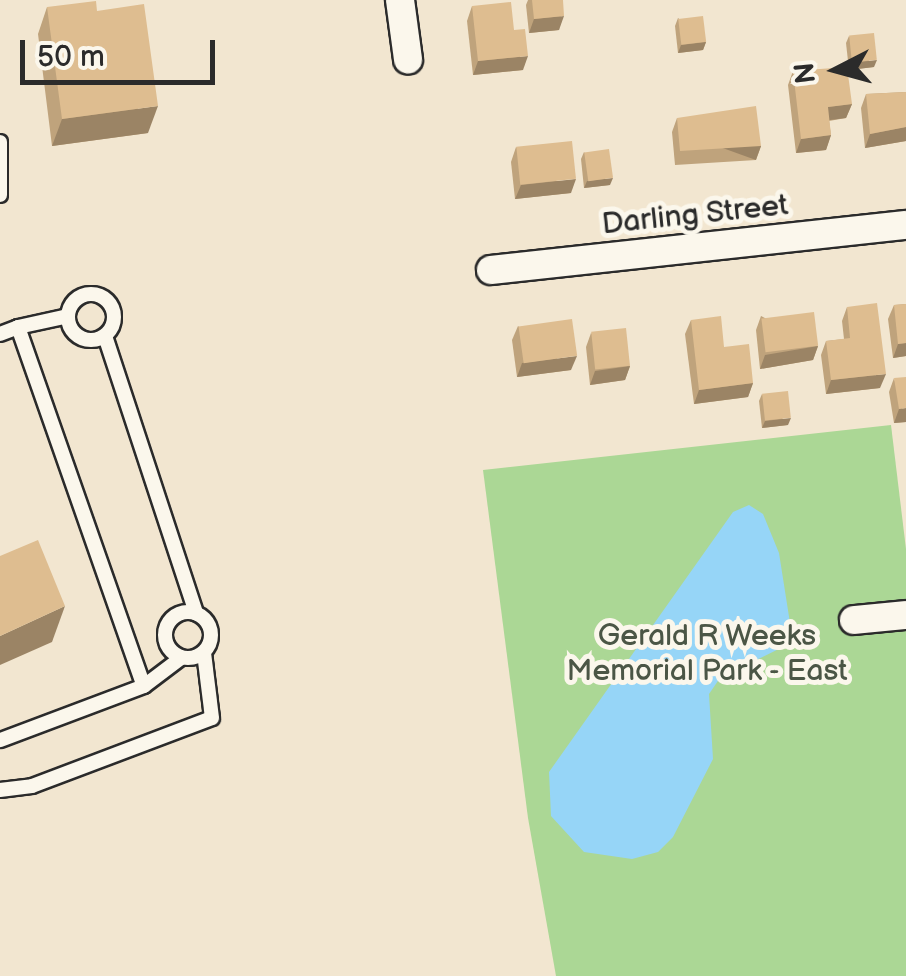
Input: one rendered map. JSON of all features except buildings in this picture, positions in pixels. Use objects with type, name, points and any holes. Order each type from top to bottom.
[{"type":"street","points":[[400,0],[408,59]]},
{"type":"street","name":"Darling Street","points":[[491,270],[906,225]]},
{"type":"street","points":[[854,620],[906,615]]},
{"type":"lane","points":[[0,142],[0,195]]},
{"type":"lane","points":[[0,790],[32,786],[212,718],[204,653],[212,631],[196,613],[105,336],[114,318],[106,299],[77,298],[68,316]]},
{"type":"lane","points":[[0,334],[68,316]]},
{"type":"lane","points":[[68,316],[76,334],[105,336]]},
{"type":"lane","points":[[18,327],[144,686]]},
{"type":"lane","points":[[181,658],[165,640],[166,627],[172,618],[196,613]]},
{"type":"lane","points":[[0,740],[144,686],[181,658],[204,653]]},
{"type":"green space","name":"Gerald R Weeks Memorial Park - East","points":[[891,425],[906,549],[906,976],[556,976],[528,818],[483,470]]},
{"type":"water","points":[[749,505],[763,514],[779,553],[793,642],[720,678],[709,694],[713,759],[673,837],[658,852],[632,859],[584,852],[551,816],[549,772],[733,512]]}]
